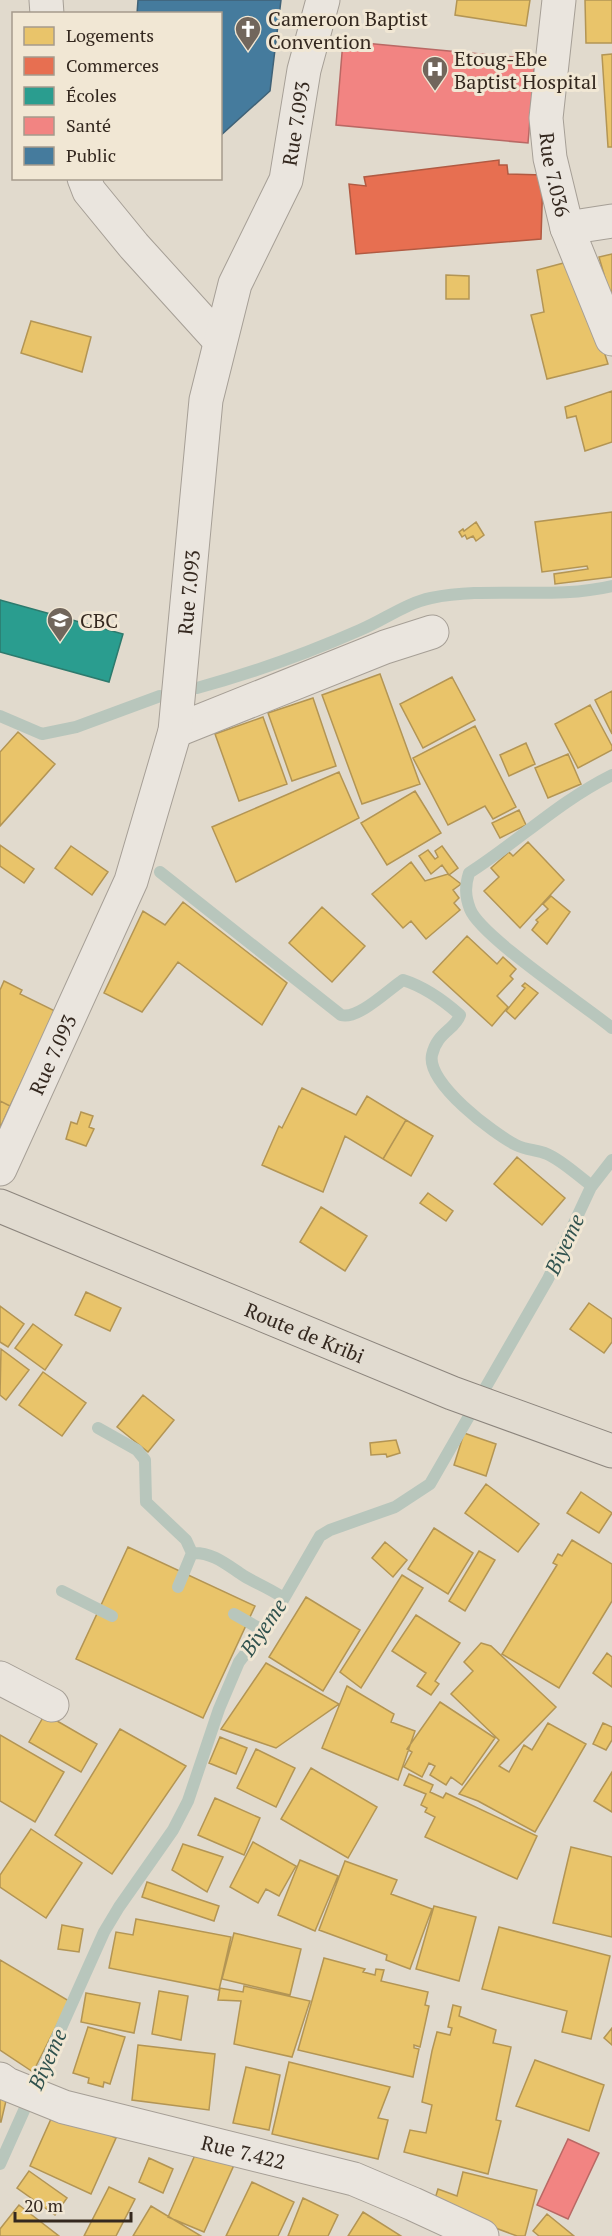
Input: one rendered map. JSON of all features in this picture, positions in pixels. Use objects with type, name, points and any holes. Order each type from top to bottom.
[{"type":"main road","name":"Route de Kribi","points":[[0,1206],[452,1393],[612,1451]]},
{"type":"street","name":"Rue 7.093","points":[[0,1169],[131,881],[175,731],[206,400],[235,284],[286,180],[304,70],[323,0]]},
{"type":"street","name":"Rue 7.036","points":[[559,0],[546,118],[550,158],[567,228],[612,339]]},
{"type":"street","points":[[85,180],[89,191],[134,246],[220,341]]},
{"type":"street","points":[[567,228],[612,221]]},
{"type":"street","points":[[175,731],[385,647],[432,632]]},
{"type":"street","points":[[0,1678],[52,1705]]},
{"type":"street","name":"Rue 7.422","points":[[4,2081],[64,2107],[354,2179],[482,2236]]},
{"type":"building: Logements","points":[[457,0],[530,0],[526,26],[455,15]]},
{"type":"building: Logements","points":[[585,0],[612,0],[612,43],[586,43]]},
{"type":"building: Logements","points":[[612,54],[612,147],[608,147],[602,55]]},
{"type":"building: Logements","points":[[612,254],[612,291],[609,292],[599,257]]},
{"type":"building: Logements","points":[[575,260],[608,364],[547,379],[531,315],[544,312],[537,270]]},
{"type":"building: Logements","points":[[446,275],[469,276],[469,299],[446,299]]},
{"type":"building: Logements","points":[[31,321],[91,337],[82,372],[21,353]]},
{"type":"building: Logements","points":[[612,391],[612,442],[585,451],[576,416],[567,418],[565,407]]},
{"type":"building: Logements","points":[[612,512],[612,577],[555,584],[554,574],[588,569],[587,566],[542,572],[535,522]]},
{"type":"building: Logements","points":[[476,522],[484,535],[476,541],[473,536],[467,539],[465,535],[462,537],[459,532]]},
{"type":"building: Logements","points":[[380,674],[420,784],[362,804],[322,695]]},
{"type":"building: Logements","points":[[452,677],[475,720],[423,748],[400,704]]},
{"type":"building: Logements","points":[[612,691],[612,734],[595,700]]},
{"type":"building: Logements","points":[[313,698],[336,766],[292,781],[268,713]]},
{"type":"building: Logements","points":[[590,705],[612,750],[578,768],[555,724]]},
{"type":"building: Logements","points":[[263,717],[287,784],[239,801],[215,734]]},
{"type":"building: Logements","points":[[475,726],[516,807],[493,819],[485,806],[448,825],[413,758]]},
{"type":"building: Logements","points":[[18,732],[55,764],[0,826],[0,752]]},
{"type":"building: Logements","points":[[526,743],[535,764],[509,776],[500,755]]},
{"type":"building: Logements","points":[[568,754],[581,784],[548,798],[535,768]]},
{"type":"building: Logements","points":[[339,772],[359,818],[236,882],[212,827]]},
{"type":"building: Logements","points":[[415,791],[441,833],[387,865],[361,823]]},
{"type":"building: Logements","points":[[519,810],[526,825],[500,838],[492,823]]},
{"type":"building: Logements","points":[[528,842],[564,880],[520,928],[484,891],[499,877],[491,868],[509,852],[513,856]]},
{"type":"building: Logements","points":[[0,845],[34,869],[24,883],[0,866]]},
{"type":"building: Logements","points":[[71,846],[108,872],[92,895],[55,868]]},
{"type":"building: Logements","points":[[442,846],[458,868],[449,875],[442,865],[431,874],[419,856],[428,850],[435,859],[438,857],[435,851]]},
{"type":"building: Logements","points":[[411,862],[425,881],[448,874],[461,884],[453,890],[459,898],[454,903],[460,910],[426,939],[411,921],[403,928],[372,894]]},
{"type":"building: Logements","points":[[551,896],[570,912],[547,944],[532,930],[538,922],[536,920],[548,909],[543,904]]},
{"type":"building: Logements","points":[[183,902],[287,983],[262,1025],[178,962],[142,1012],[104,993],[143,911],[165,925]]},
{"type":"building: Logements","points":[[322,907],[365,946],[332,982],[289,943]]},
{"type":"building: Logements","points":[[467,936],[497,964],[503,957],[516,969],[510,976],[513,979],[497,996],[508,1007],[492,1026],[433,972]]},
{"type":"building: Logements","points":[[4,981],[22,990],[20,994],[55,1011],[10,1106],[0,1101],[0,990]]},
{"type":"building: Logements","points":[[525,983],[538,993],[515,1019],[506,1011],[525,988],[522,986]]},
{"type":"building: Logements","points":[[302,1088],[356,1115],[367,1096],[406,1120],[383,1159],[345,1136],[323,1192],[262,1165],[279,1126],[282,1128]]},
{"type":"building: Logements","points":[[0,1101],[10,1106],[0,1128]]},
{"type":"building: Logements","points":[[81,1112],[93,1116],[89,1127],[94,1129],[86,1146],[66,1139],[71,1122],[77,1124]]},
{"type":"building: Logements","points":[[406,1120],[433,1136],[411,1176],[383,1159]]},
{"type":"building: Logements","points":[[517,1157],[565,1198],[542,1225],[494,1184]]},
{"type":"building: Logements","points":[[428,1193],[453,1211],[446,1221],[420,1203]]},
{"type":"building: Logements","points":[[321,1207],[367,1236],[345,1271],[300,1242]]},
{"type":"building: Logements","points":[[86,1292],[121,1308],[110,1331],[75,1315]]},
{"type":"building: Logements","points":[[589,1303],[612,1319],[612,1342],[604,1353],[570,1329]]},
{"type":"building: Logements","points":[[0,1306],[24,1324],[8,1347],[0,1342]]},
{"type":"building: Logements","points":[[33,1324],[62,1345],[45,1370],[15,1348]]},
{"type":"building: Logements","points":[[1,1349],[29,1370],[6,1400],[0,1395]]},
{"type":"building: Logements","points":[[43,1372],[86,1403],[62,1436],[19,1405]]},
{"type":"building: Logements","points":[[143,1395],[174,1420],[148,1452],[117,1427]]},
{"type":"building: Logements","points":[[464,1433],[496,1444],[486,1476],[454,1465]]},
{"type":"building: Logements","points":[[396,1440],[400,1453],[387,1457],[386,1454],[371,1455],[370,1443]]},
{"type":"building: Logements","points":[[486,1484],[539,1524],[518,1552],[465,1513]]},
{"type":"building: Logements","points":[[581,1492],[612,1513],[599,1533],[567,1513]]},
{"type":"building: Logements","points":[[434,1528],[473,1553],[448,1594],[408,1569]]},
{"type":"building: Logements","points":[[572,1540],[612,1564],[612,1601],[559,1688],[502,1654],[557,1565],[553,1563],[558,1554],[562,1556]]},
{"type":"building: Logements","points":[[385,1542],[407,1560],[393,1577],[372,1558]]},
{"type":"building: Logements","points":[[128,1547],[255,1606],[203,1718],[76,1659]]},
{"type":"building: Logements","points":[[479,1551],[495,1560],[465,1611],[449,1601]]},
{"type":"building: Logements","points":[[402,1575],[423,1588],[361,1688],[340,1672]]},
{"type":"building: Logements","points":[[306,1597],[360,1630],[323,1691],[269,1657]]},
{"type":"building: Logements","points":[[416,1615],[460,1643],[435,1681],[439,1684],[431,1695],[417,1686],[426,1673],[392,1651]]},
{"type":"building: Logements","points":[[481,1643],[491,1646],[556,1707],[499,1766],[509,1772],[524,1745],[532,1750],[548,1723],[586,1744],[535,1832],[478,1801],[459,1794],[499,1740],[451,1694],[473,1671],[464,1662]]},
{"type":"building: Logements","points":[[607,1653],[612,1657],[612,1687],[593,1673]]},
{"type":"building: Logements","points":[[266,1663],[339,1704],[276,1748],[221,1729]]},
{"type":"building: Logements","points":[[347,1686],[394,1714],[391,1722],[415,1731],[398,1780],[322,1748]]},
{"type":"building: Logements","points":[[440,1702],[495,1738],[462,1785],[451,1777],[446,1785],[430,1775],[435,1766],[429,1763],[422,1777],[404,1767],[412,1752],[407,1749]]},
{"type":"building: Logements","points":[[45,1714],[97,1744],[81,1772],[29,1742]]},
{"type":"building: Logements","points":[[603,1723],[612,1727],[612,1740],[606,1750],[593,1744]]},
{"type":"building: Logements","points":[[120,1729],[186,1766],[112,1874],[55,1835]]},
{"type":"building: Logements","points":[[0,1735],[64,1772],[35,1822],[0,1801]]},
{"type":"building: Logements","points":[[220,1737],[247,1748],[236,1774],[209,1763]]},
{"type":"building: Logements","points":[[256,1749],[295,1768],[276,1807],[237,1788]]},
{"type":"building: Logements","points":[[311,1768],[377,1807],[348,1858],[281,1819]]},
{"type":"building: Logements","points":[[612,1772],[612,1812],[594,1801]]},
{"type":"building: Logements","points":[[409,1774],[433,1785],[430,1792],[443,1798],[446,1793],[537,1836],[517,1879],[425,1837],[435,1817],[425,1812],[427,1808],[421,1805],[426,1794],[404,1785]]},
{"type":"building: Logements","points":[[215,1798],[260,1818],[244,1855],[198,1835]]},
{"type":"building: Logements","points":[[31,1829],[82,1863],[46,1918],[0,1887],[0,1875]]},
{"type":"building: Logements","points":[[253,1842],[296,1866],[279,1896],[266,1889],[258,1903],[230,1887]]},
{"type":"building: Logements","points":[[183,1844],[223,1857],[207,1892],[172,1870]]},
{"type":"building: Logements","points":[[571,1847],[612,1857],[612,1937],[553,1923]]},
{"type":"building: Logements","points":[[300,1860],[338,1876],[315,1931],[278,1915]]},
{"type":"building: Logements","points":[[345,1861],[397,1880],[391,1894],[432,1909],[410,1969],[386,1960],[387,1955],[319,1930]]},
{"type":"building: Logements","points":[[147,1882],[219,1906],[214,1921],[142,1897]]},
{"type":"building: Logements","points":[[434,1906],[476,1917],[459,1981],[416,1969]]},
{"type":"building: Logements","points":[[136,1919],[231,1937],[219,1990],[109,1968],[116,1932],[133,1935]]},
{"type":"building: Logements","points":[[62,1925],[83,1929],[79,1952],[58,1949]]},
{"type":"building: Logements","points":[[499,1927],[610,1956],[591,2039],[562,2032],[567,2011],[482,1989]]},
{"type":"building: Logements","points":[[234,1933],[301,1949],[290,1995],[222,1979]]},
{"type":"building: Logements","points":[[324,1958],[365,1969],[363,1972],[375,1975],[376,1969],[384,1970],[381,1981],[428,1992],[425,2005],[429,2006],[420,2047],[414,2045],[414,2048],[419,2049],[413,2077],[298,2050]]},
{"type":"building: Logements","points":[[0,1960],[69,2001],[33,2072],[0,2050]]},
{"type":"building: Logements","points":[[244,1986],[310,2001],[292,2057],[234,2044],[241,2001],[218,2000],[220,1988],[243,1992]]},
{"type":"building: Logements","points":[[159,1991],[188,1996],[181,2040],[152,2034]]},
{"type":"building: Logements","points":[[86,1993],[140,2003],[134,2033],[81,2022]]},
{"type":"building: Logements","points":[[453,2005],[461,2007],[459,2016],[496,2030],[493,2043],[511,2047],[496,2120],[501,2121],[488,2174],[404,2152],[410,2130],[426,2133],[432,2105],[422,2102],[432,2051],[437,2032],[450,2035],[452,2028],[448,2027]]},
{"type":"building: Logements","points":[[88,2027],[125,2037],[110,2084],[104,2082],[103,2087],[88,2083],[89,2078],[73,2073]]},
{"type":"building: Logements","points":[[612,2028],[612,2045],[604,2038]]},
{"type":"building: Logements","points":[[138,2045],[215,2054],[209,2110],[132,2100]]},
{"type":"building: Logements","points":[[535,2060],[604,2085],[589,2131],[516,2106]]},
{"type":"building: Logements","points":[[289,2062],[390,2087],[378,2118],[388,2120],[378,2159],[272,2134]]},
{"type":"building: Logements","points":[[246,2067],[280,2075],[269,2130],[233,2123]]},
{"type":"building: Logements","points":[[0,2086],[9,2088],[1,2122],[0,2122]]},
{"type":"building: Logements","points":[[55,2110],[116,2138],[91,2194],[30,2166]]},
{"type":"building: Logements","points":[[198,2148],[234,2165],[204,2232],[168,2217]]},
{"type":"building: Logements","points":[[149,2158],[173,2169],[163,2193],[139,2182]]},
{"type":"building: Logements","points":[[29,2171],[67,2198],[55,2215],[17,2188]]},
{"type":"building: Logements","points":[[463,2172],[537,2190],[525,2236],[517,2236],[433,2205],[438,2189],[457,2196]]},
{"type":"building: Logements","points":[[252,2182],[294,2202],[278,2236],[226,2236]]},
{"type":"building: Logements","points":[[109,2187],[135,2199],[116,2236],[84,2236]]},
{"type":"building: Logements","points":[[303,2198],[338,2215],[328,2236],[288,2236]]},
{"type":"building: Logements","points":[[19,2205],[59,2236],[0,2236],[0,2229]]},
{"type":"building: Logements","points":[[151,2206],[201,2236],[133,2236]]},
{"type":"building: Logements","points":[[363,2212],[401,2236],[348,2236]]},
{"type":"building: Logements","points":[[547,2214],[574,2236],[539,2236],[533,2231]]},
{"type":"building: Commerces","points":[[499,160],[499,165],[507,165],[508,174],[543,175],[541,239],[356,254],[349,184],[366,186],[364,177]]},
{"type":"building: Écoles","name":"CBC","points":[[0,600],[123,634],[109,682],[0,652]]},
{"type":"building: Santé","name":"Etoug-Ebe Baptist Hospital","points":[[343,41],[535,59],[528,143],[336,125]]},
{"type":"building: Santé","points":[[568,2139],[599,2153],[568,2219],[537,2205]]},
{"type":"building: Public","name":"Cameroon Baptist Convention","points":[[138,0],[281,0],[270,91],[222,134],[222,12],[137,12]]},
{"type":"waterway","points":[[197,688],[300,655],[360,630],[422,600],[476,593],[567,592],[612,586]]},
{"type":"waterway","points":[[0,716],[42,734],[76,727],[160,696]]},
{"type":"waterway","name":"Biyeme","points":[[612,775],[556,809],[469,873],[466,891],[470,909],[492,936],[612,1028]]},
{"type":"waterway","points":[[160,872],[341,1015],[356,1013],[364,1009],[403,980],[419,986],[440,999],[460,1015],[438,1041],[432,1055],[433,1066],[450,1093],[478,1119],[506,1139],[520,1147],[553,1157],[592,1186]]},
{"type":"waterway","name":"Biyeme","points":[[0,2164],[104,1932],[173,1830],[188,1801],[219,1709],[239,1662],[272,1619],[320,1536],[330,1530],[395,1507],[430,1484],[548,1279],[591,1187],[612,1160]]},
{"type":"waterway","points":[[98,1428],[137,1450],[145,1460],[146,1502],[186,1540],[192,1553]]},
{"type":"waterway","points":[[192,1553],[213,1557],[279,1595]]},
{"type":"waterway","points":[[178,1587],[192,1553]]},
{"type":"waterway","points":[[62,1591],[112,1616]]},
{"type":"waterway","points":[[234,1614],[257,1627]]},
{"type":"place","name":"Cameroon Baptist Convention","points":[[248,52]]},
{"type":"place","name":"Etoug-Ebe Baptist Hospital","points":[[435,92]]},
{"type":"place","name":"CBC","points":[[60,643]]}]
